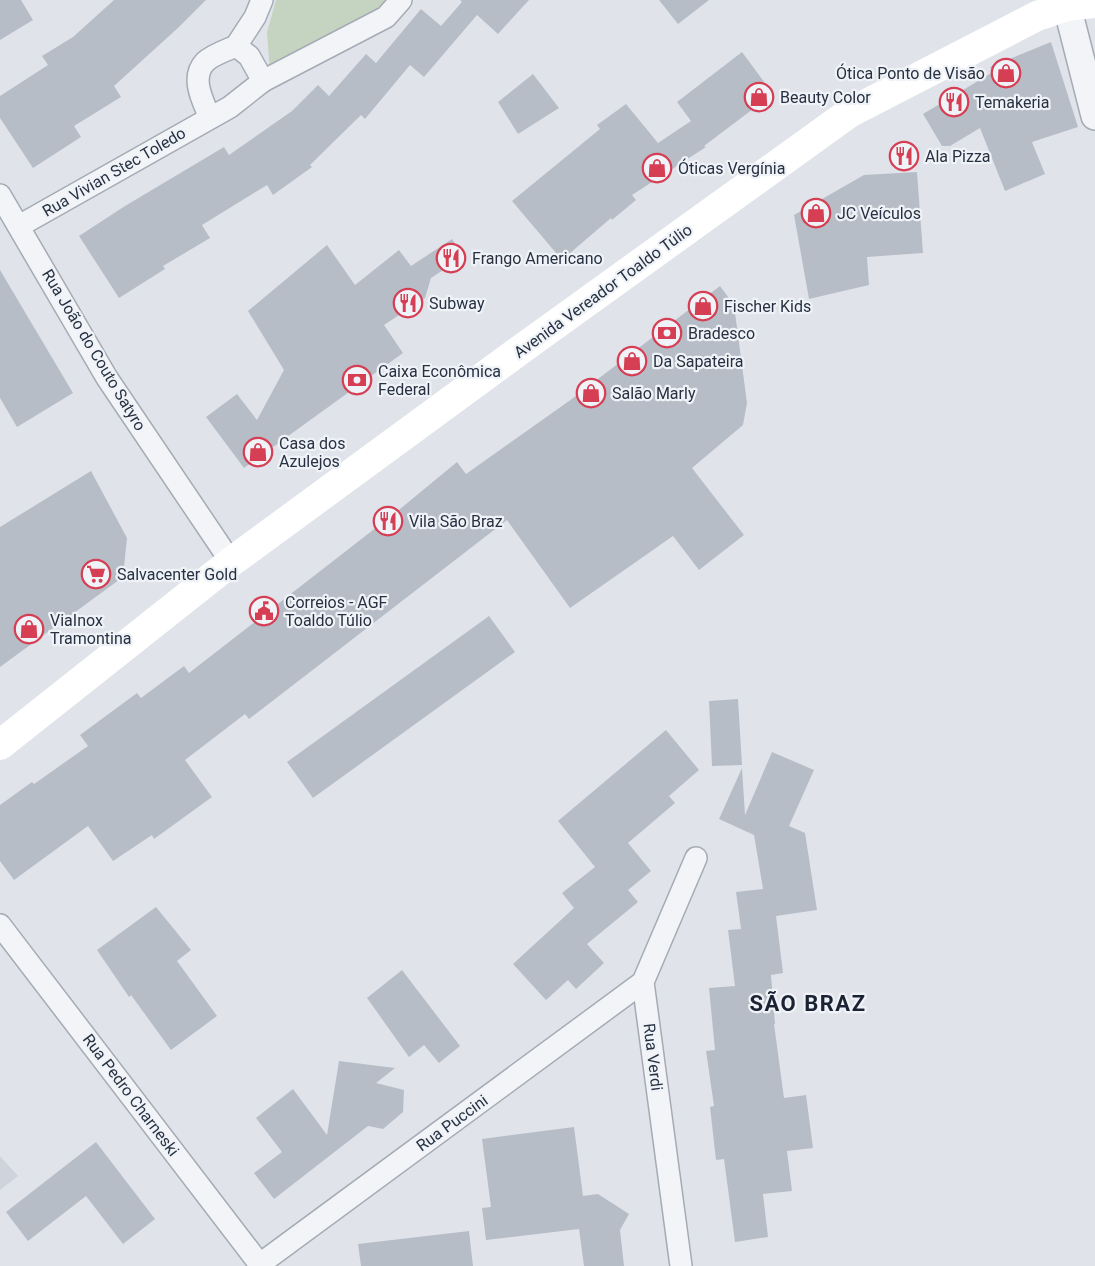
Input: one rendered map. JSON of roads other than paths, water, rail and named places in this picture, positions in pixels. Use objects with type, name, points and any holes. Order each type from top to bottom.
[{"type":"main road","name":"Avenida Vereador Toaldo Túlio","points":[[0,745],[231,562],[849,113],[1037,16],[1075,3]]},
{"type":"street","points":[[210,118],[198,92],[199,76],[205,62],[236,46],[255,17],[262,0]]},
{"type":"street","name":"Rua Vivian Stec Toledo","points":[[19,226],[230,107],[263,81],[386,17],[401,0]]},
{"type":"street","points":[[1075,3],[1095,116]]},
{"type":"street","points":[[236,46],[249,56],[263,81]]},
{"type":"street","name":"Rua João do Couto Satyro","points":[[0,195],[107,378],[231,562]]},
{"type":"street","points":[[644,982],[696,858]]},
{"type":"street","name":"Rua Pedro Charneski","points":[[0,925],[260,1265]]},
{"type":"street","name":"Rua Puccini","points":[[260,1265],[644,982]]},
{"type":"street","name":"Rua Verdi","points":[[644,982],[681,1266]]},
{"type":"place","name":"Ótica Ponto de Visão","points":[[1006,73]]},
{"type":"place","name":"Beauty Color","points":[[759,97]]},
{"type":"place","name":"Temakeria","points":[[954,102]]},
{"type":"place","name":"Ala Pizza","points":[[904,156]]},
{"type":"place","name":"Óticas Vergínia","points":[[657,168]]},
{"type":"place","name":"JC Veículos","points":[[816,213]]},
{"type":"place","name":"Frango Americano","points":[[451,258]]},
{"type":"place","name":"Subway","points":[[408,303]]},
{"type":"place","name":"Fischer Kids","points":[[703,306]]},
{"type":"place","name":"Bradesco","points":[[667,333]]},
{"type":"place","name":"Da Sapateira","points":[[632,361]]},
{"type":"place","name":"Caixa Econômica Federal","points":[[357,380]]},
{"type":"place","name":"Salão Marly","points":[[591,393]]},
{"type":"place","name":"Casa dos Azulejos","points":[[258,452]]},
{"type":"place","name":"Vila São Braz","points":[[388,521]]},
{"type":"place","name":"Salvacenter Gold","points":[[96,574]]},
{"type":"place","name":"Correios - AGF Toaldo Túlio","points":[[264,611]]},
{"type":"place","name":"ViaInox Tramontina","points":[[29,629]]},
{"type":"district","name":"SÃO BRAZ","points":[[808,1003]]}]
